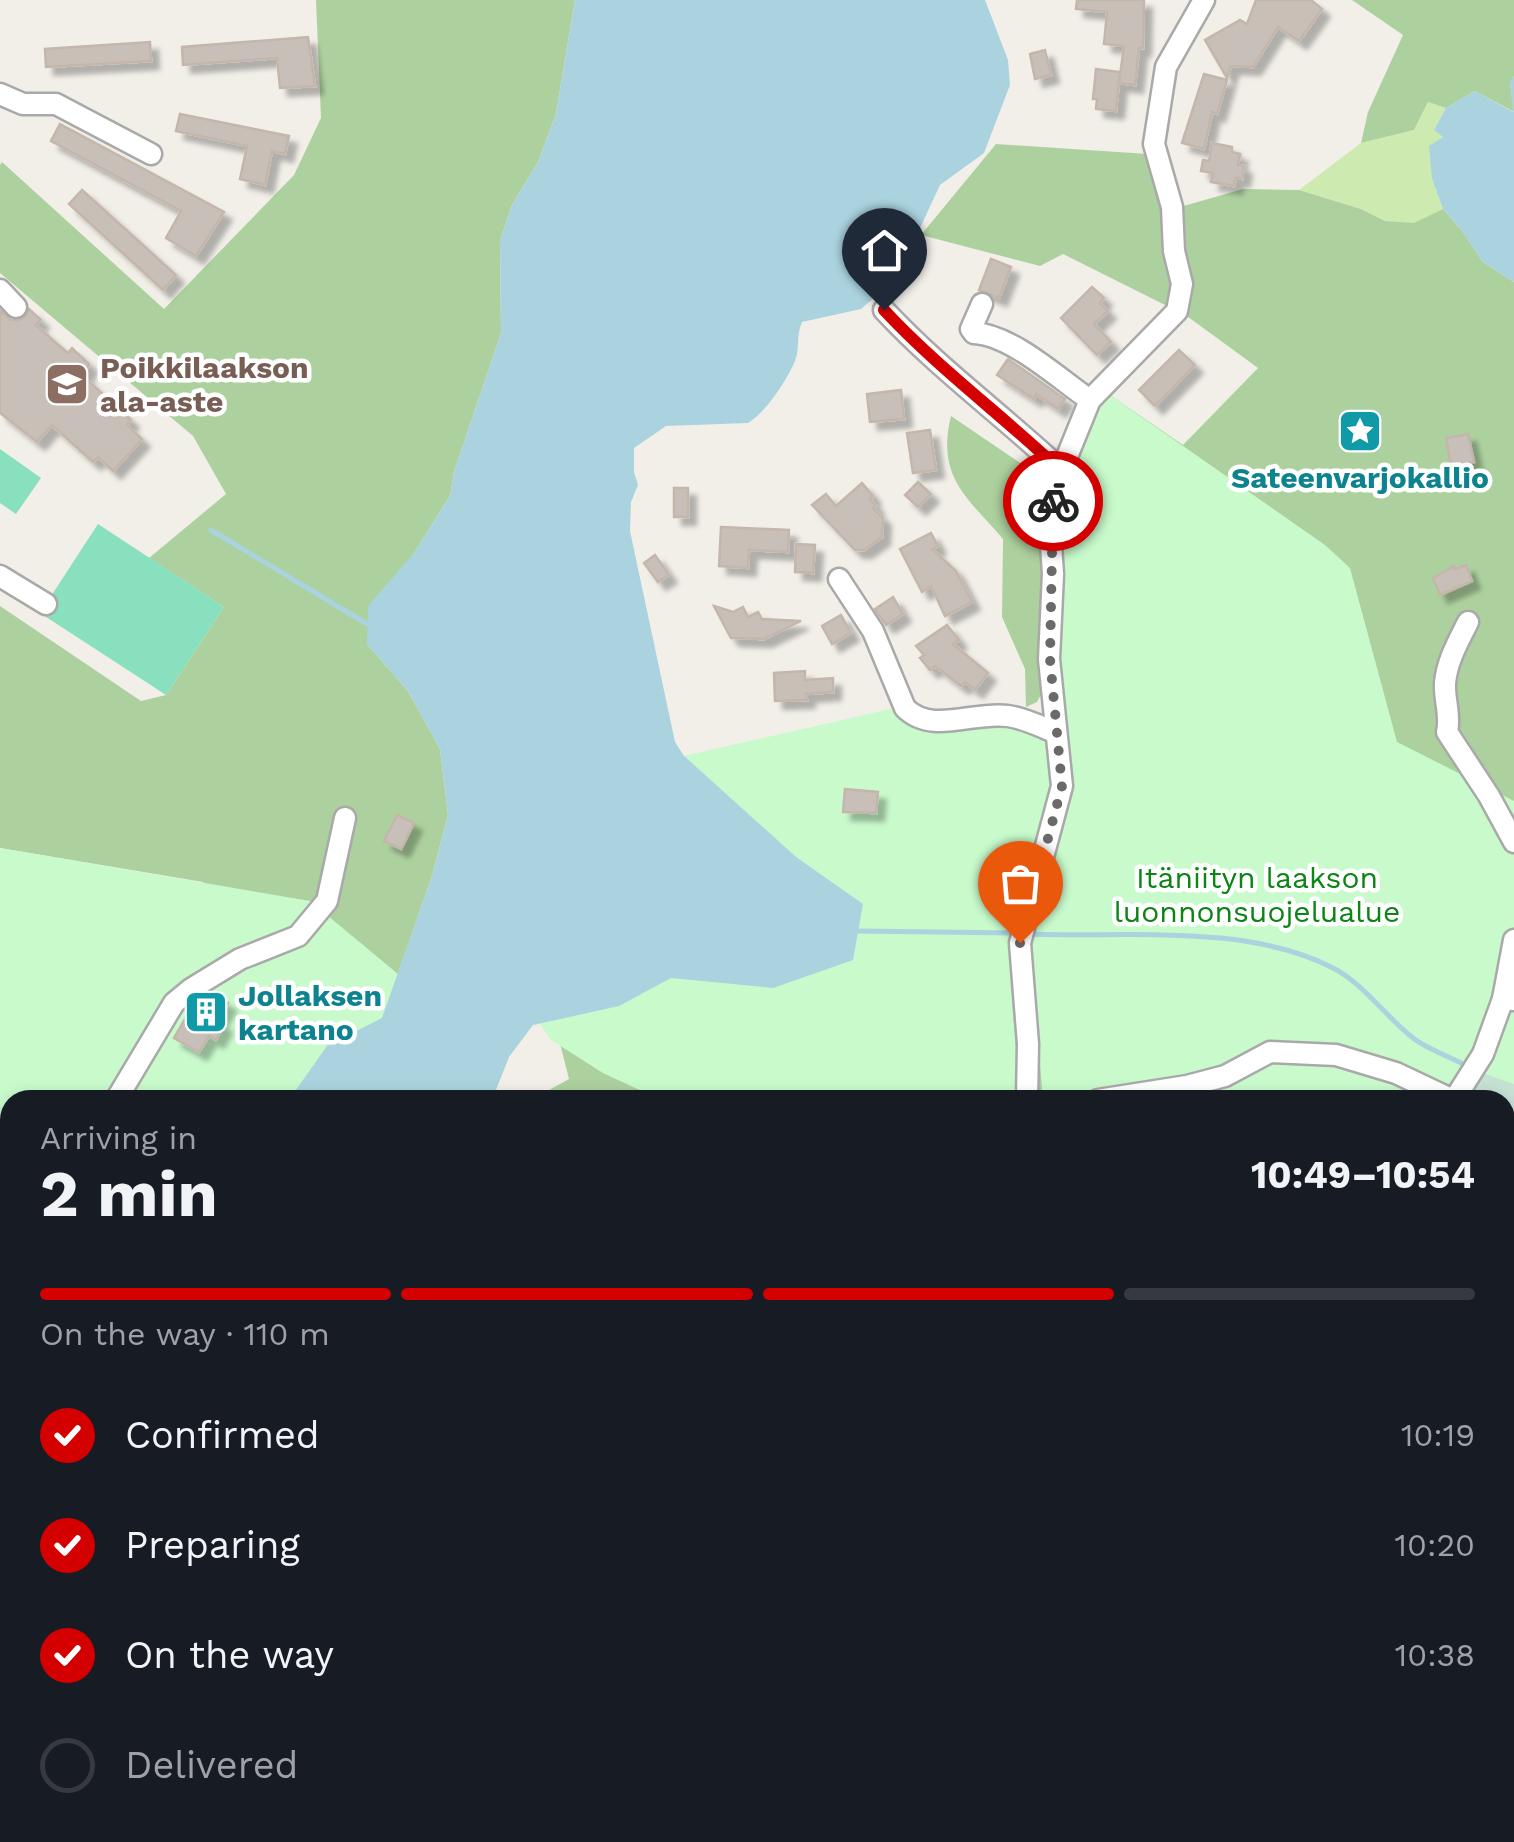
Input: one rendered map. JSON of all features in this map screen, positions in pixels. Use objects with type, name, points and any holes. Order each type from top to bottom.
[{"type":"street","points":[[1026,1090],[1028,1044],[1020,943],[1062,786],[1050,659],[1050,530],[1055,486],[1090,400],[1177,311],[1182,284],[1174,250],[1172,207],[1154,144],[1166,67],[1204,0]]},
{"type":"street","points":[[0,94],[23,104],[56,104],[150,154]]},
{"type":"street","points":[[0,290],[16,307]]},
{"type":"street","points":[[982,304],[971,328],[974,333],[1012,345],[1090,400]]},
{"type":"street","points":[[884,310],[925,354],[1060,470]]},
{"type":"street","points":[[0,576],[46,604]]},
{"type":"street","points":[[839,579],[873,631],[905,708],[914,717],[927,722],[1008,716],[1054,732]]},
{"type":"street","points":[[1468,622],[1445,680],[1450,720],[1447,732],[1514,842]]},
{"type":"street","points":[[122,1090],[174,1004],[191,989],[240,959],[298,936],[327,900],[345,818]]},
{"type":"street","points":[[1460,1090],[1483,1054],[1508,1000],[1514,940]]},
{"type":"street","points":[[1151,1090],[1225,1076],[1270,1052],[1336,1055],[1396,1073],[1433,1090]]},
{"type":"green space","points":[[316,0],[575,0],[556,114],[538,162],[512,205],[500,241],[501,333],[454,472],[450,496],[414,553],[367,644],[408,691],[440,749],[448,815],[432,876],[382,1019],[327,1046],[296,1090],[285,1090],[203,882],[0,848],[0,606],[141,701],[166,695],[224,607],[149,558],[226,494],[193,436],[0,273],[0,165],[2,162],[164,309],[294,175],[321,118]]},
{"type":"green space","points":[[1352,0],[1514,0],[1514,76],[1510,83],[1514,112],[1475,91],[1446,108],[1428,102],[1414,130],[1361,143],[1368,112],[1403,35]]},
{"type":"green space","points":[[1428,102],[1446,108],[1434,130],[1444,137],[1432,179],[1443,209],[1414,224],[1385,221],[1361,209],[1299,190],[1361,143],[1414,130]]},
{"type":"green space","points":[[996,144],[1148,154],[1173,250],[1171,308],[1063,254],[1040,266],[921,235]]},
{"type":"green space","points":[[1243,189],[1299,190],[1361,209],[1385,221],[1414,223],[1443,209],[1483,262],[1514,282],[1514,1090],[549,1090],[569,1079],[554,1020],[796,857],[684,756],[1043,737],[1107,393],[1183,445],[1258,368],[1184,314],[1180,207]]},
{"type":"green space","name":"Itäniityn laakson luonnonsuojelualue","points":[[1107,393],[1325,545],[1350,568],[1397,742],[1514,801],[1514,1084],[1476,1071],[1466,1090],[1042,1090],[1030,942],[1049,862],[1062,488],[1096,405]]},
{"type":"green space","points":[[951,416],[1044,479],[1044,689],[1037,702],[1026,707],[1025,669],[1002,617],[1003,539],[967,498],[951,471],[947,437]]},
{"type":"green space","points":[[0,449],[41,478],[16,514],[0,503]]},
{"type":"green space","points":[[98,524],[224,607],[166,695],[40,613]]},
{"type":"green space","name":"Itäniityn laakson luonnonsuojelualue","points":[[899,707],[1000,720],[1036,732],[1046,741],[1054,776],[1051,798],[1018,904],[1012,949],[1015,1090],[640,1090],[603,1073],[551,1040],[540,1024],[532,1025],[776,839],[684,756]]},
{"type":"green space","name":"Jollaksen kartano","points":[[0,848],[310,901],[398,974],[382,1019],[327,1046],[296,1090],[0,1090]]},
{"type":"green space","points":[[1514,1047],[1514,1090],[1476,1090],[1485,1060]]},
{"type":"water","points":[[575,0],[985,0],[1008,60],[1010,85],[984,153],[940,185],[901,269],[885,288],[861,309],[802,322],[791,369],[769,404],[748,423],[666,426],[634,448],[638,485],[631,502],[630,531],[675,742],[684,756],[796,857],[863,904],[853,960],[773,988],[671,978],[619,1006],[533,1025],[509,1057],[496,1090],[296,1090],[327,1046],[382,1018],[432,876],[448,815],[440,749],[408,691],[367,644],[368,606],[414,553],[450,496],[454,472],[501,333],[500,241],[512,205],[538,162],[556,114]]},
{"type":"water","points":[[1514,76],[1514,282],[1483,262],[1443,209],[1432,179],[1429,146],[1443,137],[1434,130],[1446,108],[1475,91],[1513,112],[1510,82]]},
{"type":"building","points":[[1077,0],[1144,0],[1143,48],[1139,48],[1135,85],[1119,83],[1124,46],[1104,44],[1107,12],[1076,9]]},
{"type":"building","points":[[1256,0],[1311,0],[1322,9],[1299,41],[1278,27],[1253,67],[1231,66],[1227,78],[1205,40],[1240,20],[1247,24]]},
{"type":"building","points":[[308,37],[315,86],[280,88],[277,58],[183,65],[182,47]]},
{"type":"building","points":[[150,42],[151,61],[46,67],[45,49]]},
{"type":"building","points":[[1045,50],[1051,75],[1035,79],[1030,54]]},
{"type":"building","points":[[1096,69],[1120,72],[1116,111],[1096,109]]},
{"type":"building","points":[[1204,74],[1227,80],[1217,114],[1212,112],[1204,149],[1182,143]]},
{"type":"building","points":[[180,114],[289,136],[285,154],[272,151],[265,185],[240,179],[247,146],[176,131]]},
{"type":"building","points":[[60,124],[224,212],[196,256],[166,238],[181,211],[51,141]]},
{"type":"building","points":[[1212,143],[1232,147],[1232,152],[1240,154],[1238,165],[1244,166],[1242,179],[1236,177],[1234,186],[1211,182],[1213,173],[1201,171],[1203,160],[1209,161]]},
{"type":"building","points":[[82,190],[176,275],[163,290],[69,204]]},
{"type":"building","points":[[991,259],[1011,267],[999,298],[979,290]]},
{"type":"building","points":[[1092,287],[1104,298],[1100,303],[1108,311],[1094,324],[1111,342],[1097,355],[1061,318]]},
{"type":"building","points":[[29,309],[41,320],[36,325],[68,353],[72,348],[89,364],[84,377],[131,420],[127,425],[142,439],[113,471],[98,457],[93,462],[52,425],[37,442],[0,413],[0,310],[11,320],[18,320]]},
{"type":"building","points":[[1179,350],[1195,365],[1155,406],[1139,390]]},
{"type":"building","points":[[1008,359],[1065,399],[1058,409],[997,375]]},
{"type":"building","points":[[901,390],[904,419],[870,422],[867,394]]},
{"type":"building","points":[[930,430],[936,470],[913,473],[907,433]]},
{"type":"building","points":[[1468,434],[1474,462],[1451,466],[1446,438]]},
{"type":"building","points":[[918,482],[931,494],[918,507],[905,495]]},
{"type":"building","points":[[862,483],[873,496],[873,508],[883,518],[882,537],[864,550],[855,550],[812,505],[826,494],[836,506]]},
{"type":"building","points":[[674,488],[688,488],[688,517],[674,517]]},
{"type":"building","points":[[721,527],[789,530],[788,552],[749,550],[748,568],[719,566]]},
{"type":"building","points":[[931,533],[938,546],[932,549],[956,571],[972,602],[945,616],[931,586],[922,592],[900,549]]},
{"type":"building","points":[[796,544],[815,545],[813,573],[795,572]]},
{"type":"building","points":[[655,555],[669,575],[658,582],[644,563]]},
{"type":"building","points":[[1466,565],[1472,581],[1440,595],[1433,578],[1454,566],[1455,569]]},
{"type":"building","points":[[893,597],[903,614],[886,625],[875,609]]},
{"type":"building","points":[[714,606],[733,612],[743,607],[748,617],[758,612],[762,619],[801,621],[764,639],[731,638]]},
{"type":"building","points":[[841,615],[851,633],[832,644],[822,626]]},
{"type":"building","points":[[947,625],[959,640],[953,644],[988,673],[975,690],[965,682],[961,686],[935,666],[930,670],[920,658],[924,655],[916,646]]},
{"type":"building","points":[[805,671],[805,680],[833,678],[833,692],[806,694],[807,700],[775,701],[774,673]]},
{"type":"building","points":[[845,789],[878,792],[876,813],[843,812]]},
{"type":"building","points":[[397,815],[414,823],[401,849],[384,841]]},
{"type":"building","name":"Jollaksen kartano","points":[[210,993],[228,1003],[218,1021],[224,1025],[216,1040],[209,1036],[199,1052],[174,1038],[193,1005]]},
{"type":"waterway","points":[[211,530],[367,624]]},
{"type":"waterway","points":[[858,931],[1014,933]]},
{"type":"waterway","points":[[1031,934],[1185,936],[1263,944],[1299,954],[1344,975],[1413,1038],[1461,1063]]},
{"type":"way so far","points":[[1020,943],[1062,786],[1050,659],[1053,501]]},
{"type":"place","name":"Poikkilaakson ala-aste","points":[[67,384]]},
{"type":"place","name":"Sateenvarjokallio","points":[[1360,431]]},
{"type":"place","name":"Jollaksen kartano","points":[[206,1012]]},
{"type":"route","points":[[884,310],[925,354],[1060,470],[1053,501]]}]
